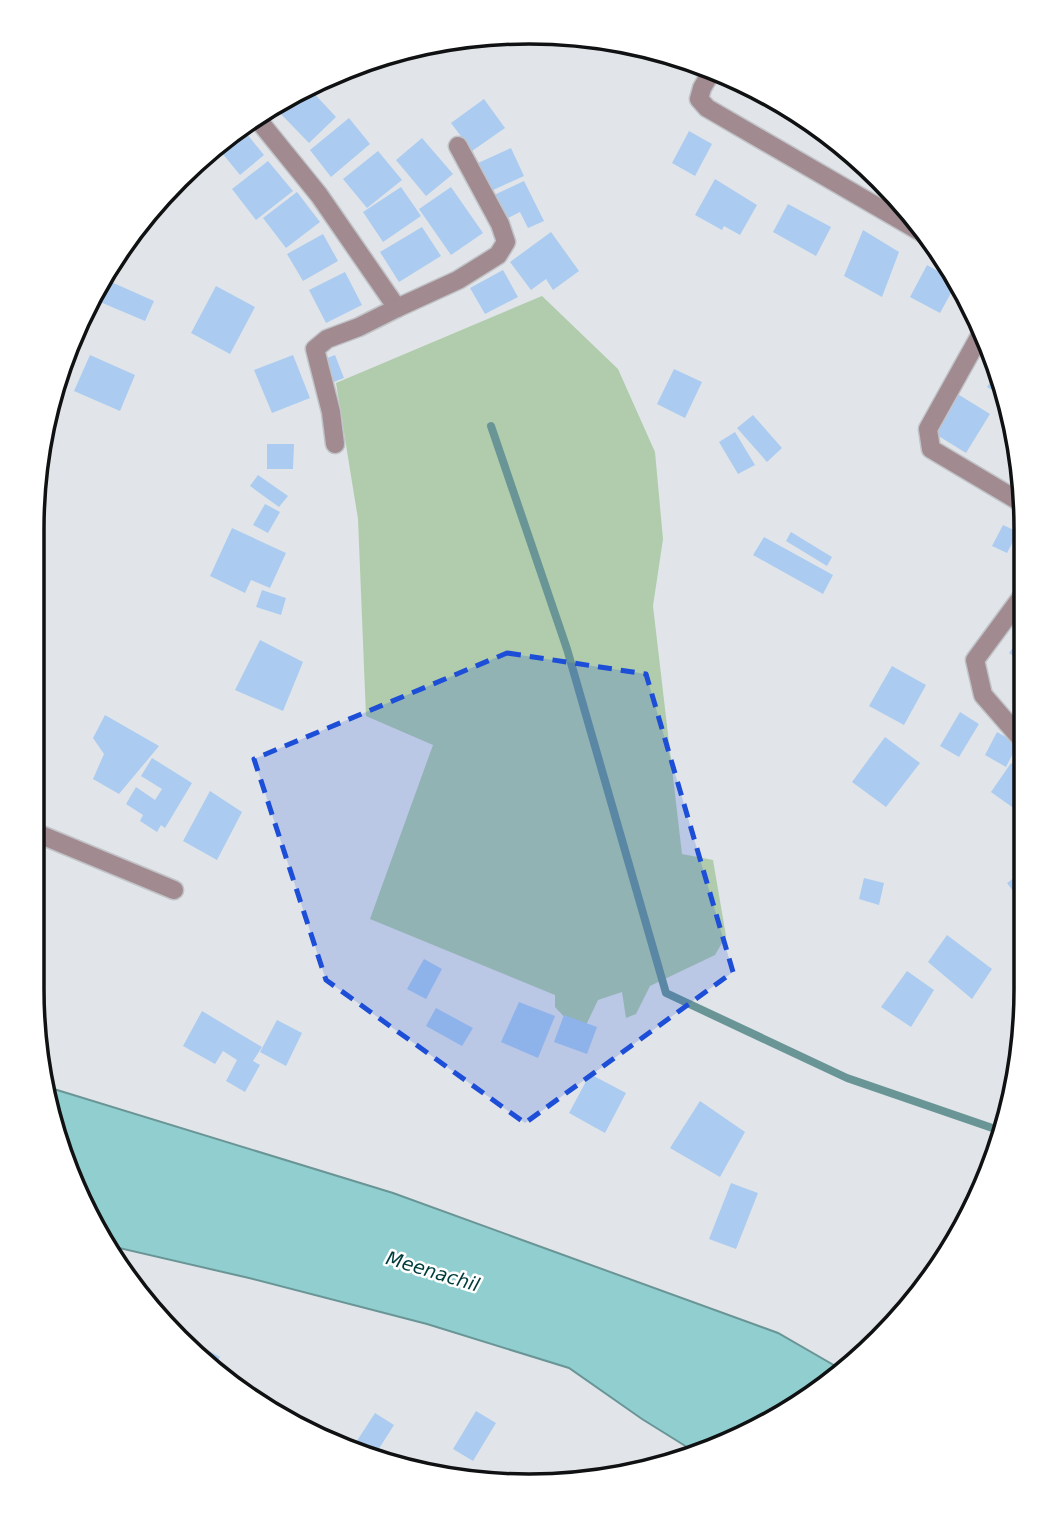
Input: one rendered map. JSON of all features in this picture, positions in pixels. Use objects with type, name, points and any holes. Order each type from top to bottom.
[{"type":"street","points":[[708,78],[699,99],[707,108],[905,223]]},
{"type":"street","points":[[262,124],[320,195],[397,308]]},
{"type":"street","points":[[335,444],[331,412],[315,349],[327,339],[359,327],[458,280],[498,255],[506,242],[500,224],[458,146]]},
{"type":"street","points":[[976,342],[928,429],[931,449],[1013,498]]},
{"type":"street","points":[[1014,607],[975,660],[983,695],[1014,731]]},
{"type":"street","points":[[44,836],[174,890]]},
{"type":"highlighted area","points":[[507,653],[646,674],[733,972],[525,1123],[326,980],[254,759]]},
{"type":"green space","points":[[542,296],[618,369],[655,452],[663,539],[653,606],[682,854],[713,860],[726,936],[715,955],[650,986],[636,1014],[626,1018],[622,992],[598,1000],[586,1025],[569,1022],[555,1007],[555,995],[370,919],[433,745],[366,716],[358,519],[336,383]]},
{"type":"water","name":"Meenachil","points":[[54,1089],[393,1193],[778,1333],[835,1366],[772,1409],[744,1424],[687,1447],[569,1368],[427,1324],[119,1248],[81,1175],[60,1115]]},
{"type":"building","points":[[314,94],[336,117],[309,143],[280,113]]},
{"type":"building","points":[[484,99],[505,128],[472,151],[451,123]]},
{"type":"building","points":[[349,118],[370,144],[331,177],[310,150]]},
{"type":"building","points":[[689,131],[712,144],[695,176],[672,163]]},
{"type":"building","points":[[247,134],[264,155],[240,175],[222,153]]},
{"type":"building","points":[[422,138],[453,174],[426,196],[396,160]]},
{"type":"building","points":[[511,148],[524,176],[491,191],[478,163]]},
{"type":"building","points":[[378,151],[402,180],[367,208],[343,179]]},
{"type":"building","points":[[268,161],[293,191],[256,220],[232,189]]},
{"type":"building","points":[[715,179],[757,205],[740,235],[724,226],[722,230],[695,215]]},
{"type":"building","points":[[524,181],[544,221],[528,228],[520,212],[504,220],[492,196]]},
{"type":"building","points":[[401,187],[421,216],[383,242],[363,212]]},
{"type":"building","points":[[451,187],[483,233],[451,255],[419,209]]},
{"type":"building","points":[[297,192],[320,222],[286,248],[263,218]]},
{"type":"building","points":[[788,204],[831,227],[816,256],[773,232]]},
{"type":"building","points":[[422,227],[441,256],[399,282],[380,252]]},
{"type":"building","points":[[863,230],[899,252],[882,297],[844,276]]},
{"type":"building","points":[[551,232],[579,271],[553,290],[546,279],[531,290],[510,262]]},
{"type":"building","points":[[323,234],[338,261],[303,281],[287,254]]},
{"type":"building","points":[[927,265],[941,273],[952,291],[940,313],[910,297]]},
{"type":"building","points":[[503,270],[518,297],[485,314],[470,288]]},
{"type":"building","points":[[345,272],[362,305],[326,323],[309,290]]},
{"type":"building","points":[[111,282],[154,301],[145,321],[100,302]]},
{"type":"building","points":[[216,286],[255,307],[230,354],[191,333]]},
{"type":"building","points":[[90,355],[135,375],[120,411],[74,391]]},
{"type":"building","points":[[293,355],[310,398],[272,413],[254,370]]},
{"type":"building","points":[[335,355],[344,378],[326,385],[317,362]]},
{"type":"building","points":[[674,369],[702,382],[685,418],[657,404]]},
{"type":"building","points":[[956,393],[990,414],[966,453],[932,432]]},
{"type":"building","points":[[753,415],[782,448],[767,462],[737,428]]},
{"type":"building","points":[[735,432],[755,465],[738,474],[719,442]]},
{"type":"building","points":[[267,444],[294,444],[293,469],[267,469]]},
{"type":"building","points":[[258,475],[288,496],[279,507],[250,486]]},
{"type":"building","points":[[265,504],[280,512],[268,533],[253,525]]},
{"type":"building","points":[[1003,525],[1014,530],[1014,540],[1007,553],[992,546]]},
{"type":"building","points":[[232,528],[286,553],[270,588],[251,580],[245,593],[210,576]]},
{"type":"building","points":[[791,532],[832,557],[827,566],[786,541]]},
{"type":"building","points":[[764,537],[833,575],[823,594],[753,555]]},
{"type":"building","points":[[262,590],[286,598],[281,615],[256,607]]},
{"type":"building","points":[[260,640],[303,662],[283,711],[235,690]]},
{"type":"building","points":[[892,666],[926,685],[904,725],[869,706]]},
{"type":"building","points":[[960,712],[979,724],[959,757],[940,746]]},
{"type":"building","points":[[105,715],[159,746],[119,794],[93,779],[104,754],[93,738]]},
{"type":"building","points":[[997,732],[1014,742],[1014,752],[1006,767],[985,755]]},
{"type":"building","points":[[885,737],[920,763],[886,807],[852,782]]},
{"type":"building","points":[[152,758],[192,783],[165,828],[161,825],[157,832],[140,821],[143,815],[126,804],[136,787],[155,800],[162,789],[141,776]]},
{"type":"building","points":[[1011,763],[1014,765],[1014,808],[991,792]]},
{"type":"building","points":[[210,791],[242,812],[217,860],[183,841]]},
{"type":"building","points":[[864,878],[884,883],[879,905],[859,899]]},
{"type":"building","points":[[1014,878],[1014,892],[1007,883]]},
{"type":"building","points":[[947,935],[992,969],[972,999],[928,962]]},
{"type":"building","points":[[424,959],[442,969],[426,999],[407,989]]},
{"type":"building","points":[[907,971],[934,990],[911,1027],[881,1007]]},
{"type":"building","points":[[519,1002],[555,1016],[538,1058],[501,1042]]},
{"type":"building","points":[[436,1008],[473,1028],[462,1046],[426,1026]]},
{"type":"building","points":[[202,1011],[262,1047],[253,1061],[260,1065],[245,1092],[226,1081],[237,1060],[223,1051],[215,1064],[183,1046]]},
{"type":"building","points":[[564,1015],[597,1027],[587,1054],[554,1042]]},
{"type":"building","points":[[277,1020],[302,1033],[286,1066],[260,1052]]},
{"type":"building","points":[[590,1074],[626,1093],[605,1133],[569,1113]]},
{"type":"building","points":[[700,1101],[745,1132],[720,1177],[670,1148]]},
{"type":"building","points":[[731,1183],[758,1193],[736,1249],[709,1239]]},
{"type":"building","points":[[201,1346],[220,1357],[218,1361]]},
{"type":"building","points":[[476,1411],[496,1423],[473,1461],[453,1449]]},
{"type":"building","points":[[375,1413],[394,1425],[378,1450],[356,1442]]},
{"type":"waterway","points":[[491,426],[567,649],[666,993],[847,1078],[994,1128]]}]
